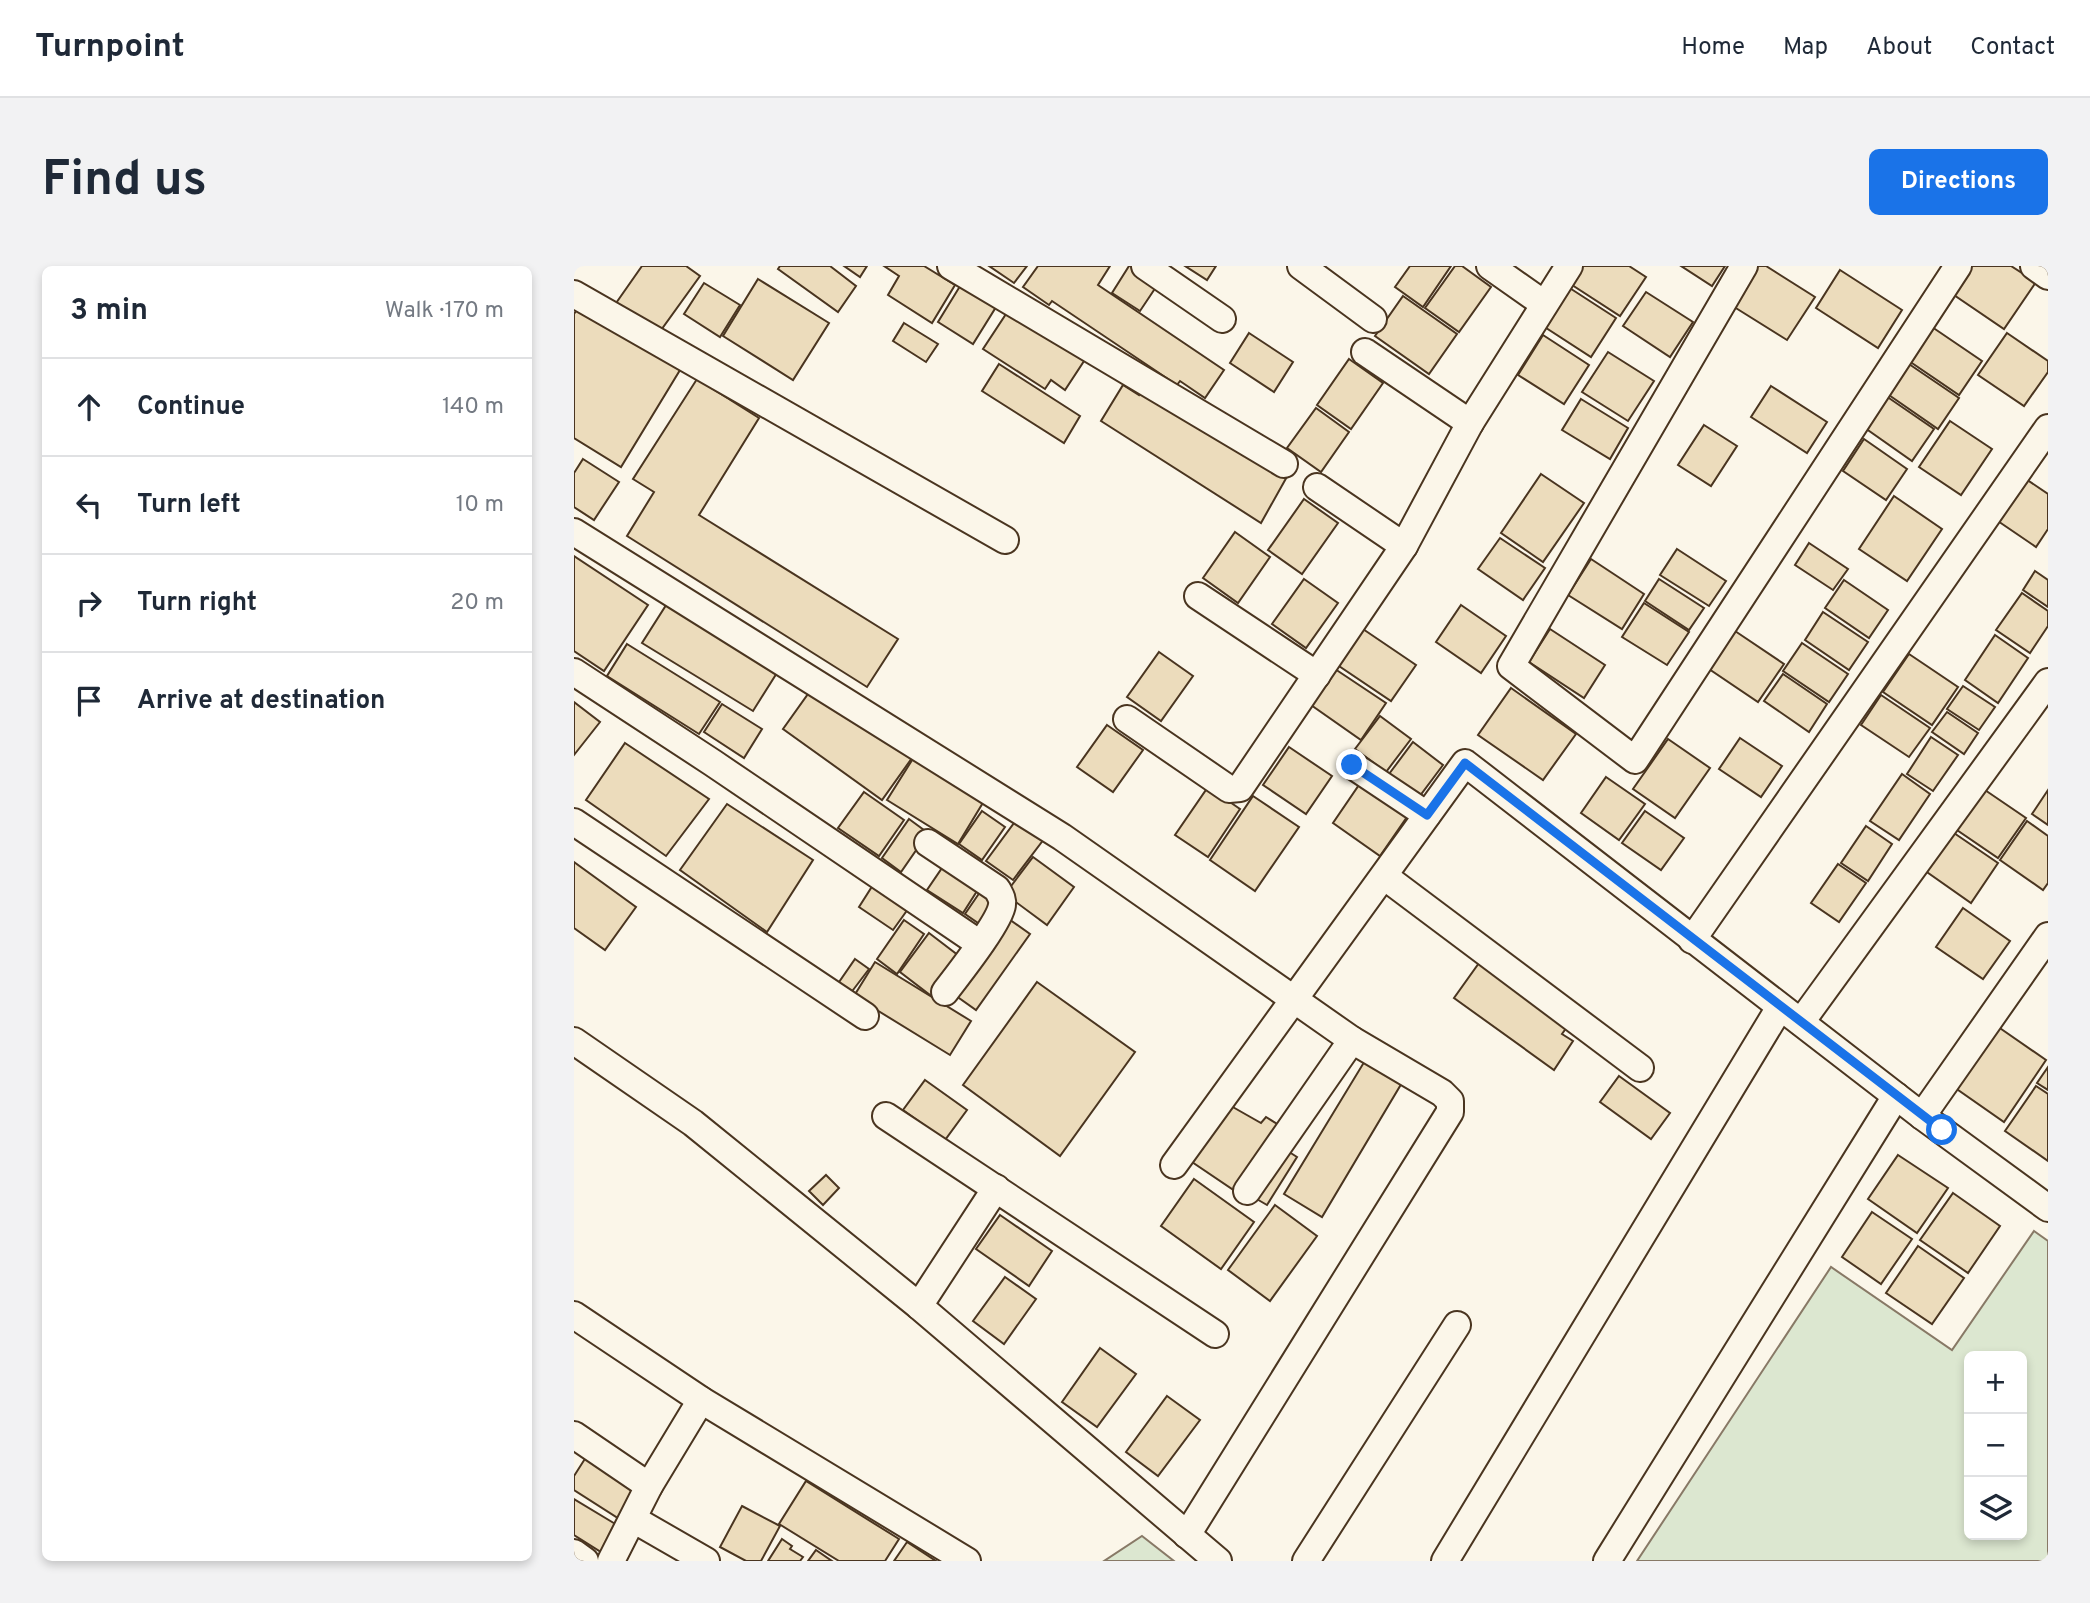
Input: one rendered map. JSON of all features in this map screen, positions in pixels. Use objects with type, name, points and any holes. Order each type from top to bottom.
[{"type":"street","points":[[951,266],[1284,464]]},
{"type":"street","points":[[1145,266],[1222,319]]},
{"type":"street","points":[[1301,266],[1373,319]]},
{"type":"street","points":[[1490,266],[1544,304]]},
{"type":"street","points":[[1127,719],[1229,789],[1240,788],[1404,546],[1469,423],[1569,266]]},
{"type":"street","points":[[1744,266],[1511,667],[1635,760],[1958,266]]},
{"type":"street","points":[[2034,266],[2048,276]]},
{"type":"street","points":[[574,294],[1005,540]]},
{"type":"street","points":[[1365,352],[1469,423]]},
{"type":"street","points":[[1692,940],[2048,428]]},
{"type":"street","points":[[1317,487],[1404,546]]},
{"type":"street","points":[[574,532],[1062,837],[1352,1040],[1442,1093],[1450,1101],[1450,1112],[1187,1535]]},
{"type":"street","points":[[1198,596],[1317,675]]},
{"type":"street","points":[[574,672],[980,944]]},
{"type":"street","points":[[1445,1561],[1790,1014],[2048,682]]},
{"type":"street","points":[[1174,1165],[1465,763],[1922,1116],[2048,1208]]},
{"type":"street","points":[[1352,765],[1427,815]]},
{"type":"street","points":[[574,822],[864,1016]]},
{"type":"street","points":[[929,843],[998,889],[1002,898],[1002,907],[980,944],[945,992]]},
{"type":"street","points":[[1384,876],[1640,1068]]},
{"type":"street","points":[[1922,1116],[2048,936]]},
{"type":"street","points":[[1247,1191],[1352,1040]]},
{"type":"street","points":[[574,1041],[693,1123],[919,1306],[1218,1561]]},
{"type":"street","points":[[1608,1561],[1896,1096]]},
{"type":"street","points":[[886,1116],[1215,1334]]},
{"type":"street","points":[[919,1306],[996,1188]]},
{"type":"street","points":[[574,1315],[702,1400],[967,1561]]},
{"type":"street","points":[[1306,1561],[1457,1325]]},
{"type":"street","points":[[611,1561],[649,1486],[702,1400]]},
{"type":"street","points":[[574,1435],[649,1486]]},
{"type":"street","points":[[633,1519],[706,1561]]},
{"type":"street","points":[[574,1553],[585,1561]]},
{"type":"green space","points":[[2034,1231],[2048,1241],[2048,1561],[1637,1561],[1831,1267],[1952,1350]]},
{"type":"green space","points":[[1142,1536],[1174,1561],[1104,1561]]},
{"type":"building","points":[[642,266],[686,266],[700,276],[656,337],[614,306]]},
{"type":"building","points":[[780,266],[830,266],[856,286],[838,312],[778,269]]},
{"type":"building","points":[[844,266],[867,266],[860,277]]},
{"type":"building","points":[[884,266],[924,266],[955,285],[932,323],[888,295],[899,276]]},
{"type":"building","points":[[989,266],[1027,266],[1014,283]]},
{"type":"building","points":[[1038,266],[1110,266],[1098,285],[1224,370],[1205,398],[1180,381],[1177,385],[1052,301],[1049,305],[1023,287]]},
{"type":"building","points":[[1129,266],[1136,266],[1160,281],[1140,311],[1112,293]]},
{"type":"building","points":[[1185,266],[1216,266],[1207,280]]},
{"type":"building","points":[[1410,266],[1451,266],[1423,307],[1395,287]]},
{"type":"building","points":[[1455,266],[1462,266],[1491,287],[1459,332],[1425,308]]},
{"type":"building","points":[[1580,266],[1629,266],[1646,277],[1620,316],[1569,283]]},
{"type":"building","points":[[1681,266],[1725,266],[1712,286]]},
{"type":"building","points":[[1756,266],[1766,266],[1815,297],[1787,340],[1731,305]]},
{"type":"building","points":[[1970,266],[2011,266],[2036,282],[2004,329],[1951,293]]},
{"type":"building","points":[[1840,270],[1902,310],[1878,348],[1816,308]]},
{"type":"building","points":[[965,278],[1001,299],[973,344],[938,322]]},
{"type":"building","points":[[758,279],[829,323],[793,380],[723,336]]},
{"type":"building","points":[[704,283],[740,305],[720,337],[684,314]]},
{"type":"building","points":[[1565,285],[1616,318],[1591,357],[1540,324]]},
{"type":"building","points":[[1646,292],[1693,322],[1670,357],[1623,326]]},
{"type":"building","points":[[1403,296],[1457,334],[1429,374],[1375,336]]},
{"type":"building","points":[[578,308],[680,370],[621,467],[574,438],[574,314]]},
{"type":"building","points":[[1010,308],[1086,358],[1065,390],[1051,380],[1045,389],[983,349]]},
{"type":"building","points":[[904,323],[938,344],[926,362],[893,341]]},
{"type":"building","points":[[1932,327],[1982,361],[1959,395],[1909,361]]},
{"type":"building","points":[[1249,333],[1293,362],[1274,392],[1230,363]]},
{"type":"building","points":[[2007,333],[2048,361],[2048,372],[2024,406],[1978,375]]},
{"type":"building","points":[[1543,335],[1589,365],[1564,404],[1518,375]]},
{"type":"building","points":[[1608,352],[1654,381],[1628,421],[1582,392]]},
{"type":"building","points":[[1349,359],[1383,383],[1351,429],[1317,405]]},
{"type":"building","points":[[1906,362],[1959,398],[1938,429],[1886,393]]},
{"type":"building","points":[[999,364],[1080,416],[1064,443],[982,391]]},
{"type":"building","points":[[697,379],[759,418],[699,515],[898,639],[867,687],[627,536],[654,492],[633,479]]},
{"type":"building","points":[[1123,385],[1139,395],[1144,386],[1289,473],[1261,523],[1101,421]]},
{"type":"building","points":[[1771,386],[1827,422],[1807,453],[1751,417]]},
{"type":"building","points":[[1886,396],[1934,429],[1912,461],[1865,428]]},
{"type":"building","points":[[1581,399],[1628,428],[1610,459],[1562,430]]},
{"type":"building","points":[[1316,408],[1349,432],[1321,472],[1287,448]]},
{"type":"building","points":[[1950,421],[1992,449],[1961,495],[1919,467]]},
{"type":"building","points":[[1704,425],[1737,446],[1711,486],[1678,465]]},
{"type":"building","points":[[1864,439],[1907,469],[1886,500],[1843,471]]},
{"type":"building","points":[[583,459],[619,482],[594,520],[574,507],[574,473]]},
{"type":"building","points":[[1541,474],[1584,503],[1543,562],[1501,533]]},
{"type":"building","points":[[2020,475],[2048,494],[2048,529],[2036,547],[1992,517]]},
{"type":"building","points":[[1894,496],[1942,529],[1907,581],[1859,549]]},
{"type":"building","points":[[1304,499],[1338,523],[1302,574],[1268,550]]},
{"type":"building","points":[[1235,532],[1270,557],[1238,603],[1203,578]]},
{"type":"building","points":[[1500,538],[1545,568],[1523,600],[1478,569]]},
{"type":"building","points":[[1809,543],[1848,569],[1833,590],[1795,565]]},
{"type":"building","points":[[1677,549],[1726,581],[1709,606],[1660,575]]},
{"type":"building","points":[[574,556],[648,605],[604,671],[574,651]]},
{"type":"building","points":[[1591,559],[1644,594],[1622,629],[1568,595]]},
{"type":"building","points":[[2035,571],[2048,580],[2048,607],[2023,590]]},
{"type":"building","points":[[1304,579],[1338,603],[1306,648],[1272,624]]},
{"type":"building","points":[[1659,579],[1704,608],[1689,630],[1645,601]]},
{"type":"building","points":[[1844,580],[1888,610],[1869,638],[1825,608]]},
{"type":"building","points":[[2022,593],[2048,611],[2048,626],[2030,653],[1996,630]]},
{"type":"building","points":[[670,599],[780,668],[753,711],[642,643]]},
{"type":"building","points":[[1644,603],[1689,632],[1667,665],[1622,637]]},
{"type":"building","points":[[1461,605],[1506,636],[1481,673],[1436,642]]},
{"type":"building","points":[[1823,612],[1868,642],[1849,670],[1805,640]]},
{"type":"building","points":[[1357,625],[1416,665],[1391,701],[1333,662]]},
{"type":"building","points":[[1550,629],[1605,665],[1584,698],[1529,662]]},
{"type":"building","points":[[1735,631],[1784,664],[1758,702],[1709,669]]},
{"type":"building","points":[[1995,635],[2028,658],[1998,703],[1965,680]]},
{"type":"building","points":[[1802,643],[1848,674],[1829,702],[1783,671]]},
{"type":"building","points":[[627,644],[720,702],[699,734],[607,676]]},
{"type":"building","points":[[1159,652],[1193,676],[1161,721],[1127,697]]},
{"type":"building","points":[[1909,654],[1958,687],[1932,725],[1883,692]]},
{"type":"building","points":[[1335,669],[1386,703],[1361,740],[1311,705]]},
{"type":"building","points":[[1783,674],[1827,704],[1809,732],[1764,701]]},
{"type":"building","points":[[1963,686],[1995,707],[1979,730],[1947,709]]},
{"type":"building","points":[[813,687],[912,758],[882,800],[783,729]]},
{"type":"building","points":[[1511,688],[1576,734],[1543,780],[1478,735]]},
{"type":"building","points":[[1881,695],[1930,728],[1909,757],[1861,725]]},
{"type":"building","points":[[574,702],[600,722],[574,755]]},
{"type":"building","points":[[722,704],[762,729],[744,758],[704,732]]},
{"type":"building","points":[[1947,712],[1978,733],[1964,754],[1932,732]]},
{"type":"building","points":[[1380,716],[1411,739],[1386,772],[1355,749]]},
{"type":"building","points":[[1107,725],[1143,750],[1113,792],[1077,767]]},
{"type":"building","points":[[1931,737],[1958,755],[1933,791],[1907,774]]},
{"type":"building","points":[[1740,738],[1782,766],[1761,797],[1719,769]]},
{"type":"building","points":[[1668,739],[1710,768],[1675,818],[1633,789]]},
{"type":"building","points":[[1413,742],[1443,765],[1419,797],[1389,774]]},
{"type":"building","points":[[625,743],[709,799],[666,856],[586,800]]},
{"type":"building","points":[[1289,747],[1332,776],[1306,814],[1263,785]]},
{"type":"building","points":[[914,757],[984,801],[958,844],[887,800]]},
{"type":"building","points":[[1902,774],[1930,794],[1899,840],[1870,821]]},
{"type":"building","points":[[1606,777],[1645,804],[1619,840],[1581,813]]},
{"type":"building","points":[[1361,782],[1409,814],[1380,856],[1333,823]]},
{"type":"building","points":[[1208,787],[1240,809],[1208,857],[1175,835]]},
{"type":"building","points":[[1982,788],[2026,818],[1998,858],[1954,828]]},
{"type":"building","points":[[2048,790],[2048,825],[2032,814]]},
{"type":"building","points":[[864,792],[904,820],[879,856],[838,828]]},
{"type":"building","points":[[1253,796],[1299,827],[1255,891],[1210,860]]},
{"type":"building","points":[[727,804],[813,860],[767,932],[680,870]]},
{"type":"building","points":[[982,811],[1005,827],[982,860],[959,844]]},
{"type":"building","points":[[1645,811],[1684,838],[1661,870],[1622,843]]},
{"type":"building","points":[[909,819],[928,833],[901,872],[882,858]]},
{"type":"building","points":[[1017,819],[1044,839],[1013,880],[986,861]]},
{"type":"building","points":[[2027,821],[2048,836],[2048,883],[2043,890],[2000,860]]},
{"type":"building","points":[[1866,826],[1892,844],[1868,881],[1841,863]]},
{"type":"building","points":[[1951,831],[1998,863],[1971,903],[1924,870]]},
{"type":"building","points":[[1033,857],[1074,887],[1047,925],[1005,894]]},
{"type":"building","points":[[574,862],[636,907],[605,950],[574,928]]},
{"type":"building","points":[[1838,864],[1866,883],[1839,922],[1811,903]]},
{"type":"building","points":[[942,868],[977,891],[963,913],[927,890]]},
{"type":"building","points":[[873,885],[908,909],[893,930],[859,907]]},
{"type":"building","points":[[980,892],[997,903],[981,925],[965,914]]},
{"type":"building","points":[[1963,908],[2010,941],[1983,979],[1936,947]]},
{"type":"building","points":[[1006,917],[1030,934],[976,1010],[952,993]]},
{"type":"building","points":[[904,920],[924,934],[897,974],[877,959]]},
{"type":"building","points":[[929,933],[963,959],[934,998],[900,972]]},
{"type":"building","points":[[1484,956],[1567,1027],[1562,1034],[1573,1041],[1554,1070],[1454,998]]},
{"type":"building","points":[[855,959],[869,969],[850,994],[837,985]]},
{"type":"building","points":[[875,962],[971,1021],[950,1055],[854,996]]},
{"type":"building","points":[[1037,982],[1135,1052],[1060,1156],[963,1085]]},
{"type":"building","points":[[1994,1024],[2046,1060],[2004,1122],[1951,1085]]},
{"type":"building","points":[[1366,1059],[1403,1081],[1322,1217],[1284,1194]]},
{"type":"building","points":[[2048,1067],[2048,1090],[2037,1083]]},
{"type":"building","points":[[1619,1076],[1670,1113],[1651,1139],[1600,1102]]},
{"type":"building","points":[[925,1080],[967,1110],[945,1140],[903,1110]]},
{"type":"building","points":[[2036,1086],[2048,1094],[2048,1161],[2005,1131]]},
{"type":"building","points":[[1231,1106],[1261,1123],[1266,1117],[1282,1127],[1238,1193],[1192,1162]]},
{"type":"building","points":[[1286,1150],[1297,1157],[1267,1205],[1255,1198]]},
{"type":"building","points":[[1898,1155],[1948,1188],[1917,1233],[1868,1199]]},
{"type":"building","points":[[826,1175],[839,1188],[823,1205],[809,1191]]},
{"type":"building","points":[[1194,1179],[1254,1222],[1221,1269],[1161,1226]]},
{"type":"building","points":[[1953,1193],[2000,1226],[1968,1273],[1920,1240]]},
{"type":"building","points":[[1275,1205],[1317,1236],[1270,1301],[1228,1270]]},
{"type":"building","points":[[1872,1212],[1912,1239],[1881,1284],[1842,1257]]},
{"type":"building","points":[[1000,1215],[1052,1251],[1029,1286],[976,1249]]},
{"type":"building","points":[[1918,1246],[1964,1278],[1932,1324],[1886,1293]]},
{"type":"building","points":[[1005,1277],[1036,1299],[1004,1344],[973,1321]]},
{"type":"building","points":[[1100,1348],[1136,1374],[1097,1427],[1062,1402]]},
{"type":"building","points":[[1167,1396],[1200,1420],[1158,1476],[1126,1452]]},
{"type":"building","points":[[588,1454],[642,1487],[621,1520],[574,1490],[574,1476]]},
{"type":"building","points":[[806,1481],[899,1539],[885,1561],[839,1561],[779,1524]]},
{"type":"building","points":[[574,1499],[617,1525],[601,1552],[574,1535]]},
{"type":"building","points":[[742,1506],[780,1526],[761,1561],[746,1561],[720,1547]]},
{"type":"building","points":[[782,1539],[792,1546],[790,1549],[803,1557],[800,1561],[768,1561]]},
{"type":"building","points":[[907,1542],[936,1561],[894,1561]]},
{"type":"building","points":[[816,1550],[832,1561],[808,1561]]},
{"type":"route","points":[[1352,765],[1427,815],[1465,763],[1942,1130]]}]
